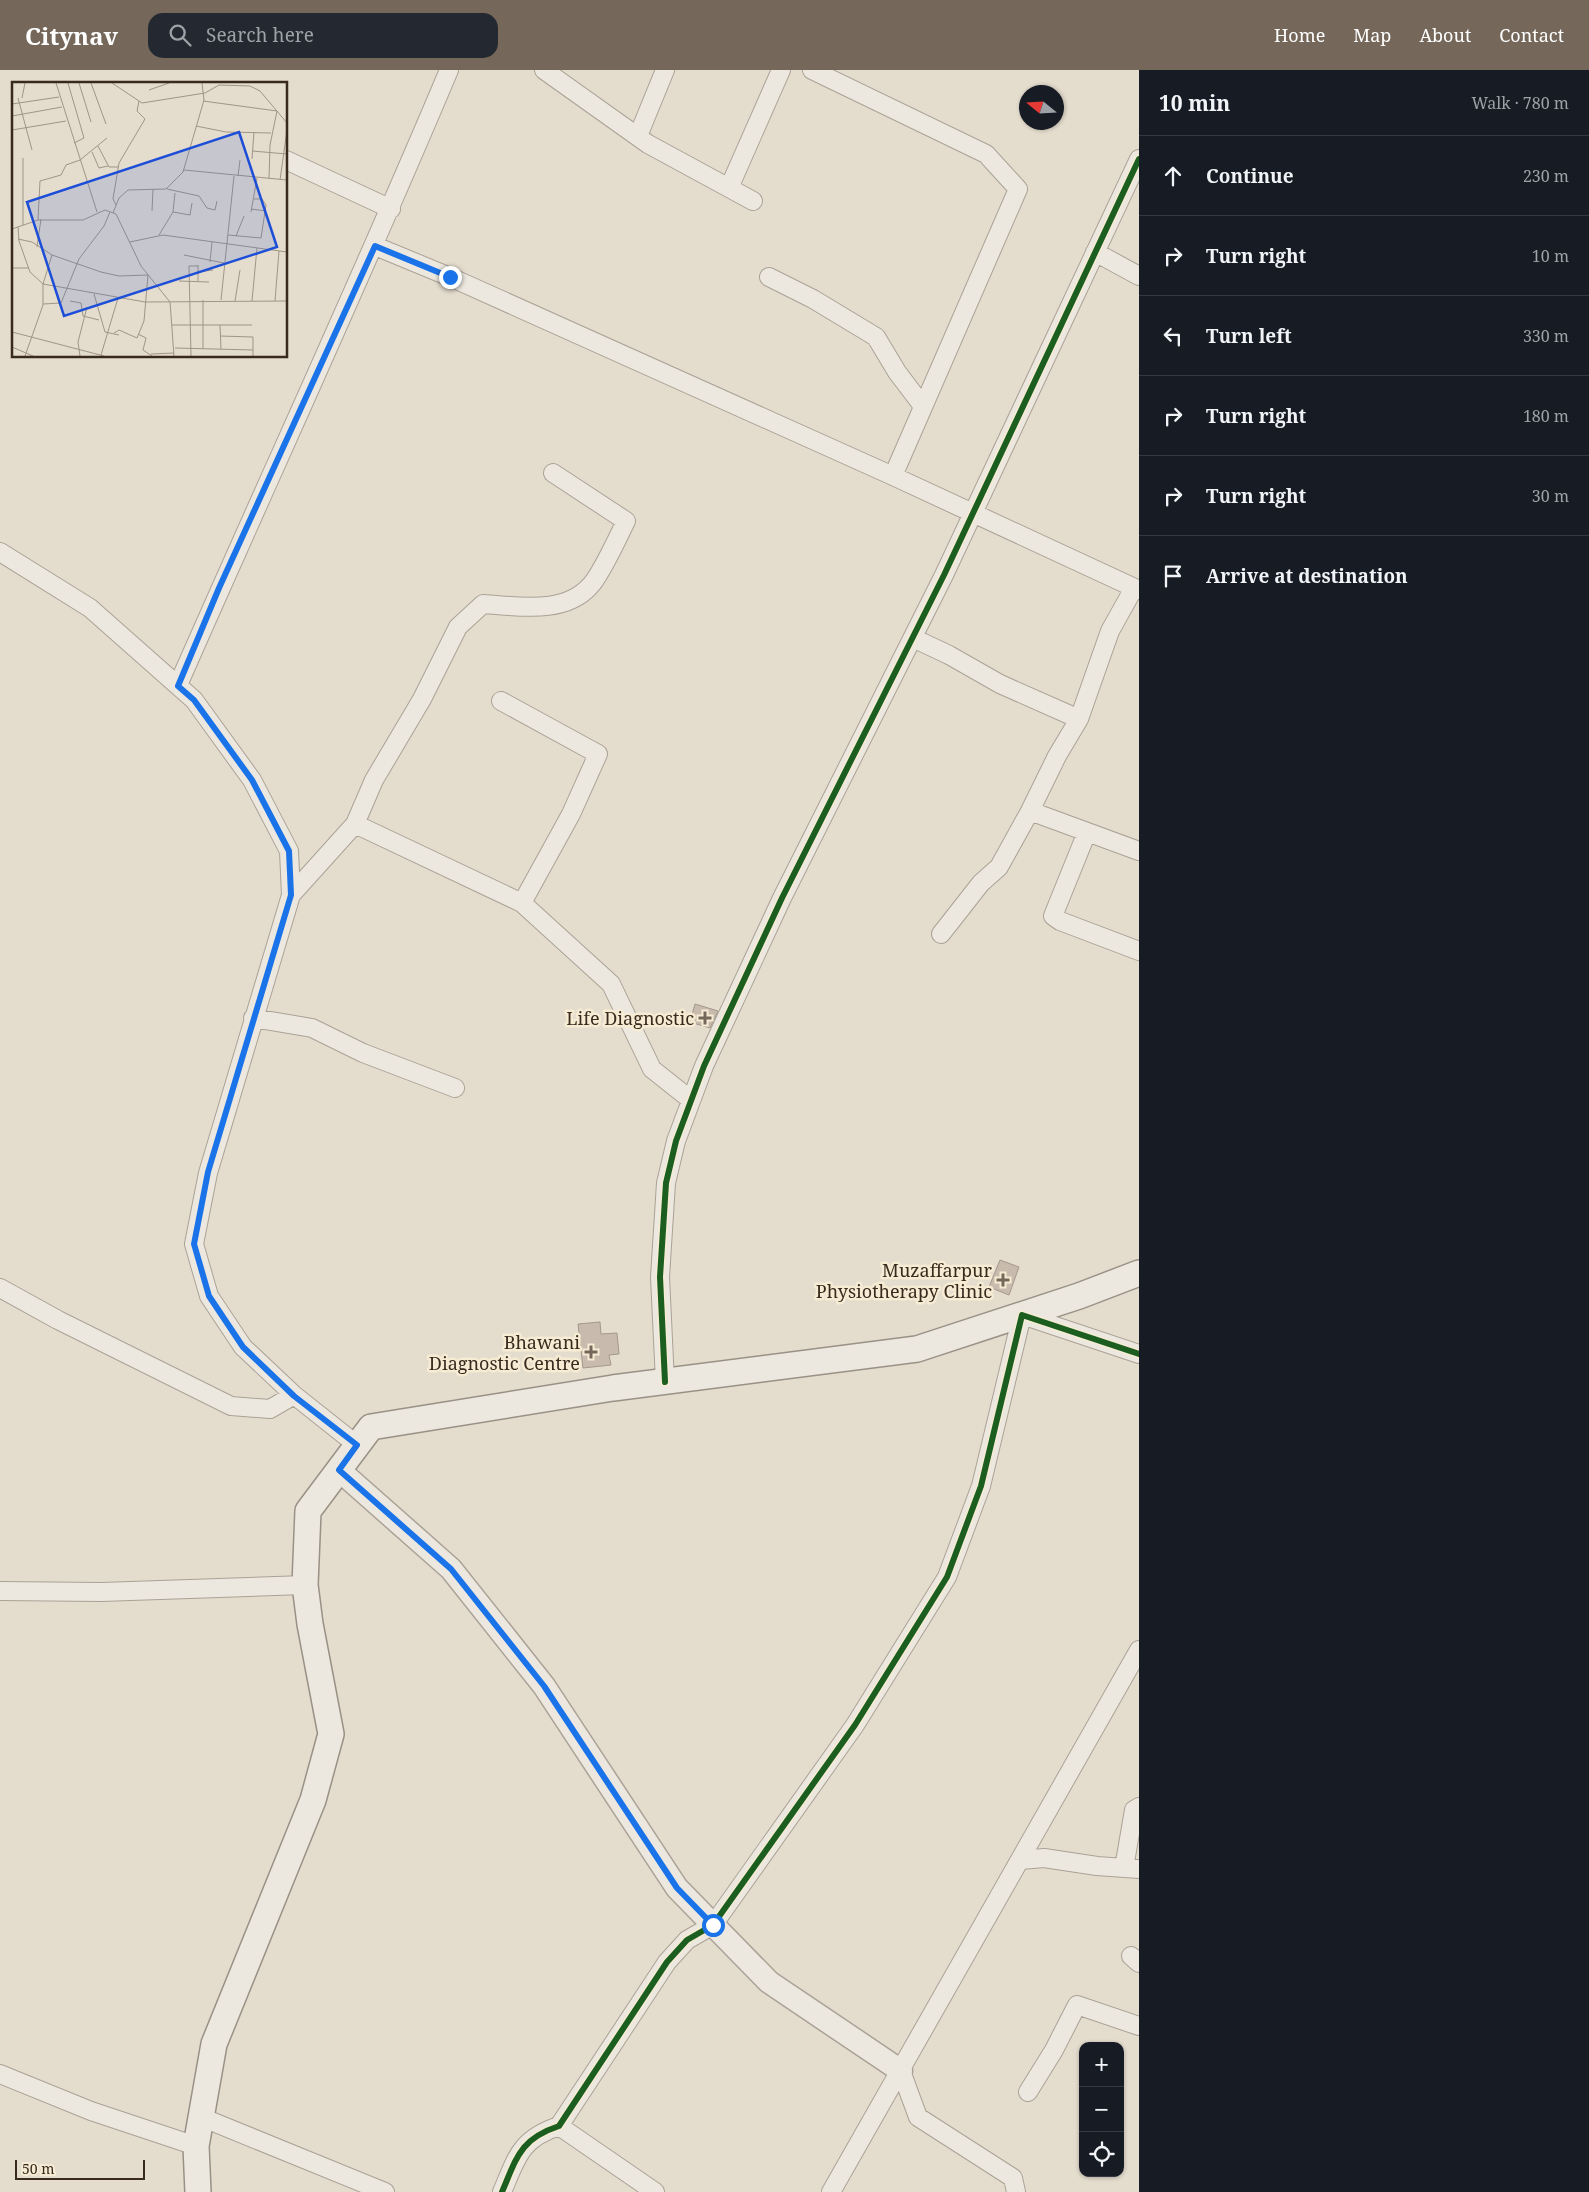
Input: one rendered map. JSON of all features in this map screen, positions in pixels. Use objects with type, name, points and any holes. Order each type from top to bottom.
[{"type":"main road","points":[[198,2192],[196,2146],[214,2044],[313,1800],[331,1734],[310,1624],[305,1585],[308,1511],[371,1427],[665,1382],[917,1349],[1139,1274]]},
{"type":"street","points":[[178,686],[223,579],[375,246],[449,70]]},
{"type":"street","points":[[544,70],[638,136],[753,202]]},
{"type":"street","points":[[638,136],[665,70]]},
{"type":"street","points":[[729,188],[781,70]]},
{"type":"street","points":[[812,70],[986,154],[1018,189],[922,405],[893,476]]},
{"type":"street","points":[[665,1382],[660,1277],[666,1184],[676,1141],[704,1066],[782,898],[974,512],[1139,159]]},
{"type":"street","points":[[288,161],[391,209]]},
{"type":"street","points":[[375,246],[450,277],[974,512],[1136,589],[1110,631],[1079,719],[1056,756],[1030,812],[999,867],[981,883],[941,934]]},
{"type":"street","points":[[1095,252],[1139,276]]},
{"type":"street","points":[[769,277],[813,299],[876,336],[897,372],[922,405]]},
{"type":"street","points":[[291,895],[355,824],[374,780],[422,699],[458,627],[483,604],[531,607],[565,604],[590,586],[626,521],[553,473]]},
{"type":"street","points":[[0,552],[90,608],[194,700],[252,780],[289,851],[291,895],[208,1172],[194,1244],[209,1296],[243,1347],[294,1396],[357,1445]]},
{"type":"street","points":[[913,638],[949,655],[1000,684],[1079,719]]},
{"type":"street","points":[[501,701],[598,754],[571,814],[522,903]]},
{"type":"street","points":[[1030,812],[1139,851]]},
{"type":"street","points":[[355,824],[522,903],[611,984],[652,1070],[691,1100]]},
{"type":"street","points":[[1087,832],[1053,916],[1060,922],[1139,951]]},
{"type":"street","points":[[253,1018],[312,1028],[363,1053],[455,1088]]},
{"type":"street","points":[[0,1288],[58,1320],[232,1406],[270,1409],[294,1396]]},
{"type":"street","points":[[502,2192],[526,2143],[543,2132],[559,2126],[667,1962],[687,1940],[713,1925],[855,1725],[947,1577],[981,1486],[1022,1315],[1139,1354]]},
{"type":"street","points":[[339,1470],[451,1569],[544,1686],[677,1888],[769,1982],[901,2071],[918,2117],[1013,2178],[1016,2192]]},
{"type":"street","points":[[0,1591],[101,1592],[305,1585]]},
{"type":"street","points":[[831,2192],[1139,1650]]},
{"type":"street","points":[[1021,1860],[1044,1858],[1132,1869],[1134,1810],[1139,1807]]},
{"type":"street","points":[[1028,2092],[1054,2050],[1077,2005],[1139,2026]]},
{"type":"street","points":[[0,2074],[91,2111],[196,2146]]},
{"type":"street","points":[[201,2117],[385,2192]]},
{"type":"street","points":[[559,2126],[655,2192]]},
{"type":"building","points":[[695,1004],[718,1011],[710,1028],[690,1022]]},
{"type":"building","points":[[1000,1260],[1019,1267],[1009,1295],[989,1287]]},
{"type":"building","points":[[600,1322],[601,1334],[617,1333],[619,1354],[609,1355],[611,1365],[583,1368],[578,1324]]},
{"type":"cycle path","points":[[665,1382],[660,1277],[666,1183],[676,1141],[704,1066],[782,898],[944,575],[1139,159]]},
{"type":"cycle path","points":[[502,2192],[516,2159],[528,2143],[546,2131],[559,2126],[667,1962],[687,1940],[713,1925],[855,1725],[947,1577],[981,1486],[1022,1315],[1139,1354]]},
{"type":"place","name":"Life Diagnostic","points":[[705,1018]]},
{"type":"place","name":"Muzaffarpur Physiotherapy Clinic","points":[[1003,1280]]},
{"type":"place","name":"Bhawani Diagnostic Centre","points":[[591,1352]]},
{"type":"route","points":[[450,277],[375,246],[219,588],[178,686],[194,700],[252,780],[289,851],[291,895],[208,1172],[194,1244],[209,1296],[243,1347],[294,1396],[357,1445],[339,1470],[451,1569],[544,1686],[677,1888],[713,1925]]}]
